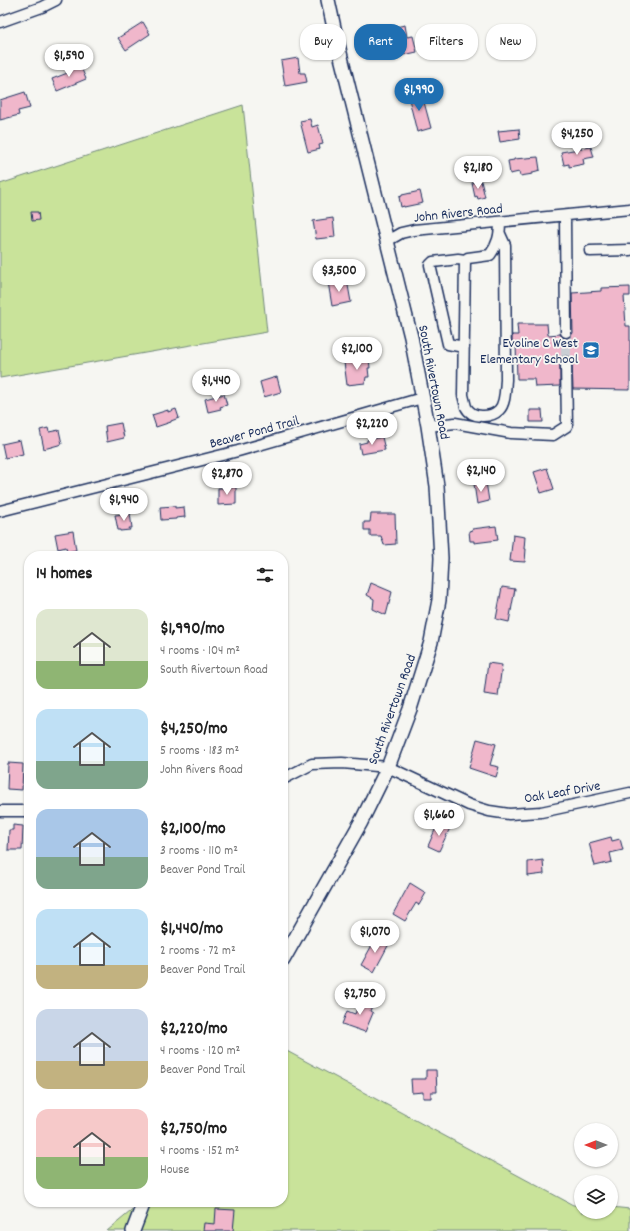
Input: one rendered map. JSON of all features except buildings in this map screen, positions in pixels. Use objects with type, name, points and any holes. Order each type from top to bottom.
[{"type":"main road","name":"South Rivertown Road","points":[[288,951],[361,822],[388,768],[410,709],[431,642],[439,600],[441,558],[437,486],[428,426],[411,337],[328,0]]},
{"type":"main road","points":[[133,1231],[142,1207]]},
{"type":"street","points":[[0,22],[42,7],[56,0]]},
{"type":"street","name":"John Rivers Road","points":[[387,241],[401,233],[414,230],[630,209]]},
{"type":"street","points":[[565,216],[566,332]]},
{"type":"street","points":[[464,347],[448,344],[430,265],[433,262],[458,259],[465,260],[468,258],[490,255],[496,246],[500,234],[500,222]]},
{"type":"street","points":[[465,260],[463,395],[467,408],[474,414],[484,417],[491,415],[500,409],[503,401],[506,380],[505,245],[500,234]]},
{"type":"street","points":[[590,251],[630,250]]},
{"type":"street","points":[[428,426],[456,423],[511,433],[553,435],[567,426],[566,362]]},
{"type":"street","name":"Beaver Pond Trail","points":[[0,511],[238,450],[422,398]]},
{"type":"street","name":"Oak Leaf Drive","points":[[288,776],[312,764],[342,763],[388,768],[469,805],[489,811],[509,814],[541,812],[630,793]]},
{"type":"street","points":[[0,811],[24,811]]},
{"type":"green space","points":[[243,105],[267,332],[0,378],[0,184]]},
{"type":"green space","points":[[288,1052],[574,1205],[574,1219],[618,1219],[618,1208],[630,1209],[630,1231],[107,1231],[136,1207],[288,1207]]},
{"type":"tunnel","points":[[566,332],[566,362]]},
{"type":"place","name":"Evoline C West Elementary School","points":[[591,350]]}]
